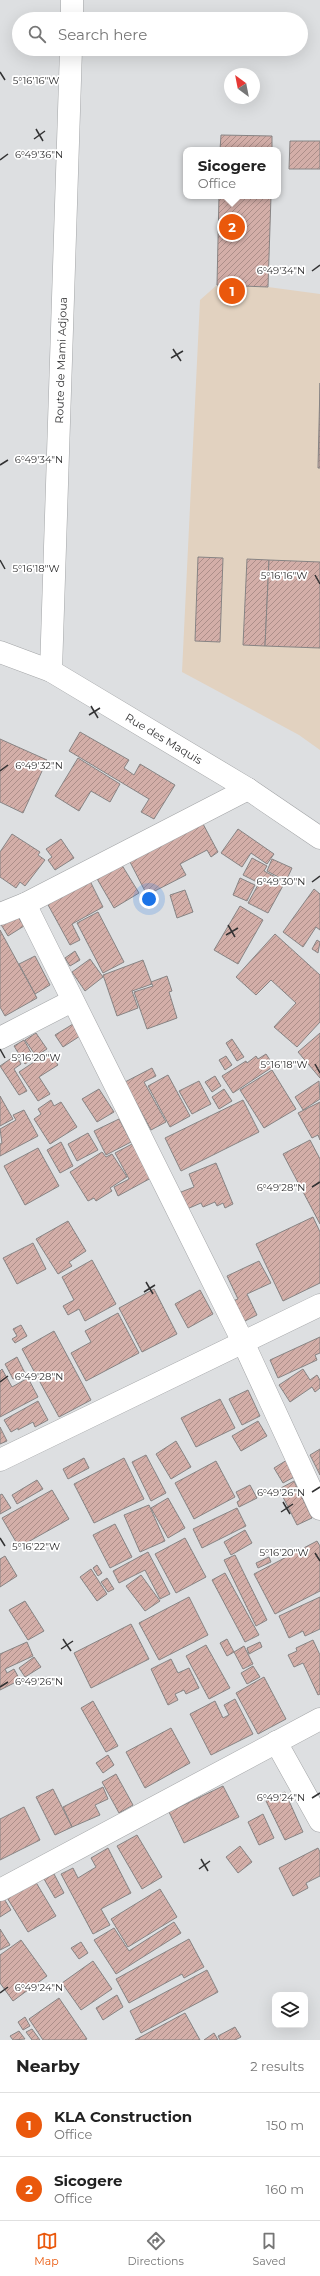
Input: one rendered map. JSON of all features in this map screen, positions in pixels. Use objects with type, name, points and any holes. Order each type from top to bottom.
[{"type":"street","points":[[72,0],[72,12]]},
{"type":"street","name":"Route de Mami Adjoua","points":[[51,671],[71,56]]},
{"type":"street","name":"Rue des Maquis","points":[[0,652],[51,671],[248,789],[320,838]]},
{"type":"street","points":[[0,914],[25,904],[248,789]]},
{"type":"street","points":[[25,904],[242,1342],[320,1508]]},
{"type":"street","points":[[0,1038],[72,1001]]},
{"type":"street","points":[[0,1460],[320,1305]]},
{"type":"street","points":[[0,1890],[320,1718]]},
{"type":"street","points":[[276,1742],[320,1821]]},
{"type":"shaded area","points":[[217,285],[268,287],[320,294],[320,750],[299,735],[182,672],[200,300]]},
{"type":"building","points":[[221,135],[272,136],[272,147],[220,147]]},
{"type":"building","points":[[290,141],[320,141],[320,169],[289,169]]},
{"type":"building","points":[[219,199],[271,199],[268,287],[217,285]]},
{"type":"building","points":[[320,383],[320,468],[318,468]]},
{"type":"building","points":[[198,557],[223,558],[220,642],[195,641]]},
{"type":"building","points":[[247,559],[269,560],[265,646],[243,645]]},
{"type":"building","points":[[269,560],[320,562],[320,648],[265,646]]},
{"type":"building","points":[[80,732],[129,760],[124,768],[134,775],[140,764],[175,785],[154,819],[141,812],[149,799],[69,751]]},
{"type":"building","points":[[0,739],[47,760],[23,813],[0,802]]},
{"type":"building","points":[[78,758],[120,784],[110,802],[91,791],[79,811],[55,796]]},
{"type":"building","points":[[202,822],[218,852],[211,857],[207,850],[180,864],[186,875],[147,895],[129,860]]},
{"type":"building","points":[[238,829],[274,854],[267,864],[251,853],[242,867],[221,853]]},
{"type":"building","points":[[12,834],[40,852],[38,855],[45,860],[25,886],[20,882],[16,888],[0,877],[0,852]]},
{"type":"building","points":[[61,839],[74,858],[55,870],[48,860],[52,857],[46,849]]},
{"type":"building","points":[[252,858],[267,866],[264,871],[285,882],[268,913],[248,903],[259,883],[243,875]]},
{"type":"building","points":[[272,859],[292,868],[286,881],[267,871]]},
{"type":"building","points":[[120,862],[139,893],[114,908],[96,877]]},
{"type":"building","points":[[240,878],[255,885],[247,901],[233,895]]},
{"type":"building","points":[[90,881],[103,907],[72,924],[80,940],[70,945],[47,903]]},
{"type":"building","points":[[314,889],[320,894],[320,930],[316,927],[303,947],[283,932]]},
{"type":"building","points":[[185,890],[193,912],[177,918],[170,895]]},
{"type":"building","points":[[240,906],[263,920],[238,964],[214,950]]},
{"type":"building","points":[[14,911],[24,926],[8,936],[0,923]]},
{"type":"building","points":[[98,912],[124,962],[103,973],[77,923]]},
{"type":"building","points":[[0,930],[37,998],[5,1016],[0,1007]]},
{"type":"building","points":[[275,934],[320,975],[320,1022],[297,1047],[274,1027],[296,1003],[271,980],[256,995],[236,977]]},
{"type":"building","points":[[317,940],[320,942],[318,953],[312,949]]},
{"type":"building","points":[[75,951],[80,960],[70,966],[65,958]]},
{"type":"building","points":[[35,956],[50,985],[35,994],[19,964]]},
{"type":"building","points":[[90,959],[103,977],[85,991],[72,972]]},
{"type":"building","points":[[143,960],[152,984],[132,991],[138,1008],[117,1016],[103,975]]},
{"type":"building","points":[[167,976],[172,991],[169,992],[177,1018],[147,1029],[134,992],[153,986],[151,982]]},
{"type":"building","points":[[73,1024],[80,1036],[63,1047],[55,1035]]},
{"type":"building","points":[[36,1033],[47,1049],[36,1056],[25,1040]]},
{"type":"building","points":[[320,1033],[320,1078],[298,1052]]},
{"type":"building","points":[[232,1039],[244,1057],[237,1061],[226,1043]]},
{"type":"building","points":[[24,1040],[34,1058],[25,1064],[14,1046]]},
{"type":"building","points":[[49,1052],[58,1065],[39,1077],[50,1094],[38,1101],[19,1072]]},
{"type":"building","points":[[266,1054],[274,1066],[233,1093],[222,1076],[246,1061],[247,1063],[256,1056],[258,1059]]},
{"type":"building","points":[[16,1055],[21,1064],[14,1069],[27,1091],[19,1095],[0,1066]]},
{"type":"building","points":[[226,1056],[232,1065],[225,1070],[219,1060]]},
{"type":"building","points":[[152,1068],[156,1076],[144,1082],[166,1122],[151,1130],[125,1082]]},
{"type":"building","points":[[272,1070],[296,1109],[264,1128],[240,1090]]},
{"type":"building","points":[[168,1075],[190,1116],[170,1127],[148,1086]]},
{"type":"building","points":[[215,1076],[221,1086],[212,1092],[205,1082]]},
{"type":"building","points":[[199,1081],[211,1104],[192,1114],[179,1091]]},
{"type":"building","points":[[319,1081],[320,1099],[303,1110],[295,1097]]},
{"type":"building","points":[[99,1089],[114,1112],[97,1122],[82,1099]]},
{"type":"building","points":[[224,1089],[232,1101],[219,1109],[212,1097]]},
{"type":"building","points":[[0,1096],[13,1119],[0,1126]]},
{"type":"building","points":[[51,1100],[54,1106],[61,1102],[77,1127],[50,1144],[34,1119],[41,1114],[38,1109]]},
{"type":"building","points":[[243,1100],[259,1132],[181,1171],[165,1138]]},
{"type":"building","points":[[320,1102],[320,1140],[318,1135],[312,1138],[298,1113]]},
{"type":"building","points":[[24,1110],[38,1136],[0,1156],[0,1144],[2,1143],[0,1129],[16,1120],[13,1115]]},
{"type":"building","points":[[119,1119],[131,1142],[106,1155],[94,1131]]},
{"type":"building","points":[[88,1133],[98,1150],[77,1161],[68,1144]]},
{"type":"building","points":[[310,1140],[320,1159],[320,1224],[283,1154]]},
{"type":"building","points":[[61,1142],[73,1166],[60,1173],[47,1150]]},
{"type":"building","points":[[132,1144],[151,1178],[118,1196],[114,1187],[129,1179],[115,1153]]},
{"type":"building","points":[[38,1148],[59,1186],[25,1205],[4,1166]]},
{"type":"building","points":[[102,1152],[106,1157],[112,1154],[127,1177],[110,1188],[112,1191],[96,1201],[94,1198],[88,1201],[70,1172]]},
{"type":"building","points":[[216,1163],[233,1204],[225,1208],[223,1203],[217,1206],[215,1202],[203,1207],[201,1203],[187,1209],[181,1192],[194,1187],[189,1174]]},
{"type":"building","points":[[313,1217],[320,1232],[320,1283],[283,1301],[256,1244]]},
{"type":"building","points":[[68,1221],[86,1251],[69,1262],[72,1266],[58,1274],[36,1239]]},
{"type":"building","points":[[33,1243],[46,1269],[17,1284],[3,1258]]},
{"type":"building","points":[[92,1260],[116,1304],[85,1321],[79,1309],[68,1315],[63,1306],[74,1300],[62,1277]]},
{"type":"building","points":[[259,1261],[271,1283],[247,1294],[257,1315],[243,1322],[233,1301],[238,1299],[227,1276]]},
{"type":"building","points":[[154,1289],[177,1334],[142,1352],[119,1308]]},
{"type":"building","points":[[200,1290],[213,1314],[188,1328],[175,1304]]},
{"type":"building","points":[[118,1313],[139,1353],[86,1381],[71,1353],[91,1342],[85,1331]]},
{"type":"building","points":[[21,1325],[27,1336],[15,1343],[12,1339],[17,1336],[13,1329]]},
{"type":"building","points":[[54,1331],[91,1400],[59,1417],[22,1349]]},
{"type":"building","points":[[320,1337],[320,1353],[315,1355],[317,1360],[278,1378],[270,1360]]},
{"type":"building","points":[[17,1357],[25,1373],[13,1379],[5,1364]]},
{"type":"building","points":[[2,1369],[12,1387],[28,1378],[38,1397],[0,1417],[0,1371]]},
{"type":"building","points":[[303,1369],[310,1380],[317,1375],[320,1380],[320,1388],[315,1392],[312,1387],[290,1402],[279,1385]]},
{"type":"building","points":[[248,1390],[260,1416],[242,1425],[229,1399]]},
{"type":"building","points":[[220,1399],[235,1428],[196,1447],[181,1418]]},
{"type":"building","points":[[38,1401],[48,1420],[35,1427],[33,1422],[11,1432],[4,1420]]},
{"type":"building","points":[[258,1421],[267,1436],[241,1451],[232,1436]]},
{"type":"building","points":[[0,1427],[7,1441],[0,1444]]},
{"type":"building","points":[[176,1441],[191,1467],[171,1479],[156,1454]]},
{"type":"building","points":[[320,1449],[320,1475],[310,1455]]},
{"type":"building","points":[[146,1455],[166,1493],[151,1501],[132,1462]]},
{"type":"building","points":[[84,1458],[89,1468],[68,1479],[63,1469]]},
{"type":"building","points":[[124,1458],[144,1499],[94,1523],[74,1484]]},
{"type":"building","points":[[287,1460],[296,1476],[283,1483],[274,1468]]},
{"type":"building","points":[[216,1461],[235,1497],[194,1519],[175,1483]]},
{"type":"building","points":[[37,1480],[43,1489],[17,1504],[12,1495]]},
{"type":"building","points":[[294,1481],[312,1518],[297,1525],[279,1489]]},
{"type":"building","points":[[250,1485],[257,1498],[239,1507],[237,1502],[240,1500],[236,1492]]},
{"type":"building","points":[[52,1490],[69,1519],[19,1547],[2,1518]]},
{"type":"building","points":[[2,1494],[11,1508],[0,1514],[0,1495]]},
{"type":"building","points":[[168,1498],[185,1528],[168,1538],[151,1508]]},
{"type":"building","points":[[149,1505],[165,1541],[140,1552],[124,1515]]},
{"type":"building","points":[[237,1508],[246,1526],[202,1548],[193,1529]]},
{"type":"building","points":[[115,1524],[132,1557],[110,1568],[93,1535]]},
{"type":"building","points":[[245,1530],[252,1543],[231,1555],[224,1542]]},
{"type":"building","points":[[185,1538],[206,1577],[176,1593],[155,1554]]},
{"type":"building","points":[[317,1541],[320,1546],[320,1591],[275,1614],[254,1574]]},
{"type":"building","points":[[148,1552],[170,1594],[160,1599],[145,1570],[119,1583],[113,1571]]},
{"type":"building","points":[[235,1555],[267,1620],[256,1626],[224,1560]]},
{"type":"building","points":[[5,1556],[17,1576],[0,1587],[0,1559]]},
{"type":"building","points":[[269,1557],[271,1562],[258,1568],[256,1563]]},
{"type":"building","points":[[97,1565],[102,1573],[98,1576],[93,1568]]},
{"type":"building","points":[[91,1569],[107,1594],[97,1601],[80,1577]]},
{"type":"building","points":[[225,1573],[259,1635],[245,1642],[212,1580]]},
{"type":"building","points":[[141,1575],[160,1601],[145,1611],[126,1586]]},
{"type":"building","points":[[107,1578],[114,1589],[108,1592],[101,1582]]},
{"type":"building","points":[[189,1597],[208,1635],[159,1660],[139,1623]]},
{"type":"building","points":[[320,1597],[320,1629],[305,1636],[303,1631],[289,1638],[279,1616]]},
{"type":"building","points":[[25,1601],[44,1631],[28,1640],[9,1610]]},
{"type":"building","points":[[131,1624],[149,1659],[91,1688],[74,1653]]},
{"type":"building","points":[[227,1639],[234,1652],[227,1656],[220,1643]]},
{"type":"building","points":[[313,1640],[320,1655],[320,1694],[318,1695],[303,1663],[294,1667],[288,1655],[297,1651],[296,1648]]},
{"type":"building","points":[[27,1642],[33,1656],[5,1669],[7,1673],[14,1669],[20,1680],[0,1690],[0,1654]]},
{"type":"building","points":[[260,1642],[262,1647],[249,1654],[247,1648]]},
{"type":"building","points":[[206,1645],[230,1688],[209,1699],[186,1656]]},
{"type":"building","points":[[244,1646],[253,1664],[243,1669],[234,1652]]},
{"type":"building","points":[[34,1657],[41,1667],[25,1677],[19,1668]]},
{"type":"building","points":[[171,1659],[178,1673],[189,1668],[199,1688],[186,1694],[184,1690],[175,1694],[178,1700],[168,1705],[151,1669]]},
{"type":"building","points":[[253,1666],[260,1677],[247,1684],[241,1673]]},
{"type":"building","points":[[264,1677],[286,1719],[258,1734],[236,1693]]},
{"type":"building","points":[[235,1699],[253,1734],[211,1755],[190,1714],[215,1701],[223,1718],[229,1715],[224,1705]]},
{"type":"building","points":[[93,1701],[118,1746],[106,1752],[81,1708]]},
{"type":"building","points":[[171,1728],[190,1763],[145,1788],[126,1752]]},
{"type":"building","points":[[108,1755],[114,1765],[103,1773],[96,1763]]},
{"type":"building","points":[[116,1774],[133,1805],[119,1813],[102,1782]]},
{"type":"building","points":[[223,1786],[239,1817],[184,1843],[169,1812]]},
{"type":"building","points":[[103,1787],[108,1799],[95,1805],[100,1815],[72,1827],[63,1807]]},
{"type":"building","points":[[53,1789],[72,1827],[55,1835],[36,1797]]},
{"type":"building","points":[[285,1792],[303,1832],[285,1840],[266,1801]]},
{"type":"building","points":[[24,1807],[40,1840],[0,1860],[0,1819]]},
{"type":"building","points":[[263,1814],[274,1838],[259,1845],[248,1822]]},
{"type":"building","points":[[137,1835],[162,1877],[142,1889],[117,1846]]},
{"type":"building","points":[[240,1846],[252,1862],[238,1873],[226,1857]]},
{"type":"building","points":[[108,1848],[131,1893],[101,1909],[110,1925],[93,1934],[61,1874],[73,1868],[78,1878],[96,1867],[91,1858]]},
{"type":"building","points":[[318,1848],[320,1852],[320,1876],[306,1883],[308,1888],[293,1896],[279,1868]]},
{"type":"building","points":[[54,1874],[64,1893],[55,1898],[44,1879]]},
{"type":"building","points":[[34,1879],[56,1916],[28,1932],[6,1896]]},
{"type":"building","points":[[160,1889],[177,1917],[128,1947],[111,1919]]},
{"type":"building","points":[[3,1897],[11,1910],[0,1917],[0,1899]]},
{"type":"building","points":[[174,1922],[181,1933],[116,1974],[94,1940],[114,1928],[129,1951]]},
{"type":"building","points":[[0,1929],[10,1945],[0,1950]]},
{"type":"building","points":[[189,1939],[204,1967],[184,1978],[182,1974],[129,2003],[116,1979]]},
{"type":"building","points":[[21,1940],[47,1976],[13,2001],[0,1983],[0,1955]]},
{"type":"building","points":[[81,1942],[88,1953],[79,1959],[71,1948]]},
{"type":"building","points":[[93,1961],[112,1989],[81,2010],[62,1983]]},
{"type":"building","points":[[207,1970],[218,1992],[141,2033],[130,2011]]},
{"type":"building","points":[[117,1995],[123,2007],[103,2020],[96,2008]]},
{"type":"building","points":[[59,1998],[87,2039],[43,2040],[29,2019]]},
{"type":"building","points":[[185,2013],[200,2040],[135,2040]]},
{"type":"building","points":[[25,2017],[30,2026],[23,2030],[18,2022]]},
{"type":"building","points":[[235,2027],[241,2037],[235,2040],[220,2040],[218,2036]]},
{"type":"building","points":[[32,2029],[40,2040],[32,2040],[26,2032]]},
{"type":"building","points":[[19,2031],[25,2039],[13,2040],[10,2036]]},
{"type":"building","points":[[214,2033],[218,2040],[204,2040]]},
{"type":"place","name":"Sicogere","points":[[232,227]]},
{"type":"place","name":"KLA Construction","points":[[232,291]]}]
